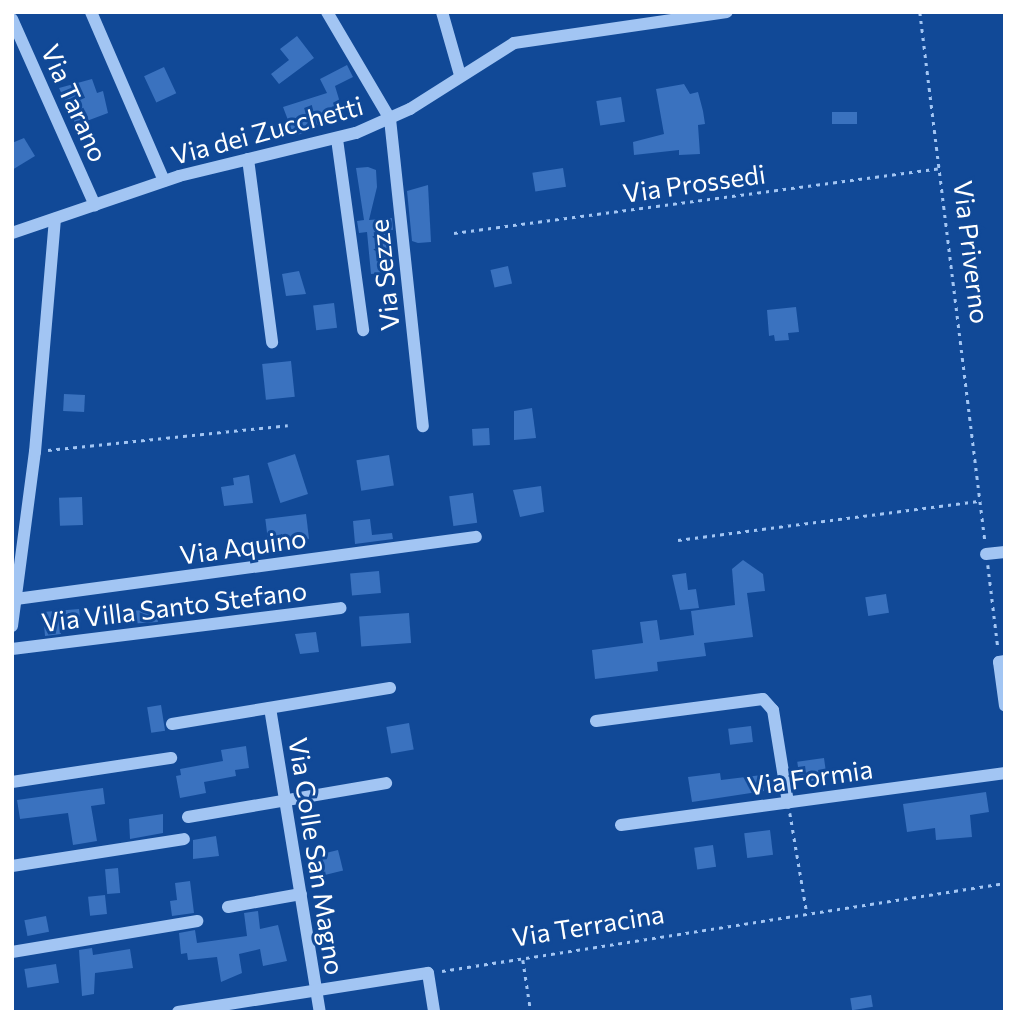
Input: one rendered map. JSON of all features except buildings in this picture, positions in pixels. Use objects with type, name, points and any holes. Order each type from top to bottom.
[{"type":"street","points":[[91,12],[164,181]]},
{"type":"street","points":[[327,12],[390,119]]},
{"type":"street","points":[[443,12],[460,75]]},
{"type":"street","name":"Via dei Zucchetti","points":[[12,233],[164,181],[338,139],[390,119],[498,50],[521,41],[727,12]]},
{"type":"street","name":"Via Tarano","points":[[12,19],[95,205]]},
{"type":"street","name":"Via Sezze","points":[[390,119],[424,426]]},
{"type":"street","points":[[338,139],[363,330]]},
{"type":"street","points":[[248,159],[272,342]]},
{"type":"street","points":[[12,626],[35,452],[55,219]]},
{"type":"street","name":"Via Aquino","points":[[16,599],[476,537]]},
{"type":"street","points":[[986,554],[1005,552]]},
{"type":"street","name":"Via Villa Santo Stefano","points":[[12,649],[340,608]]},
{"type":"street","points":[[1002,662],[1005,706]]},
{"type":"street","name":"Via Colle San Magno","points":[[172,724],[390,688]]},
{"type":"street","points":[[596,721],[763,699],[773,710],[789,803]]},
{"type":"street","name":"Via Colle San Magno","points":[[270,708],[320,1012]]},
{"type":"street","points":[[12,782],[171,758]]},
{"type":"street","name":"Via Formia","points":[[621,825],[1005,773]]},
{"type":"street","points":[[188,817],[386,783]]},
{"type":"street","points":[[12,866],[184,839]]},
{"type":"street","points":[[228,907],[301,894]]},
{"type":"street","points":[[12,952],[197,921]]},
{"type":"street","points":[[178,1012],[428,973],[434,1012]]},
{"type":"path","name":"Via Priverno","points":[[920,12],[986,554],[1002,662]]},
{"type":"path","name":"Via Prossedi","points":[[454,233],[938,168]]},
{"type":"path","points":[[35,452],[288,425]]},
{"type":"path","points":[[678,540],[980,501]]},
{"type":"path","points":[[789,803],[807,914]]},
{"type":"path","name":"Via Terracina","points":[[428,973],[1005,883]]},
{"type":"path","points":[[523,958],[531,1012]]}]
